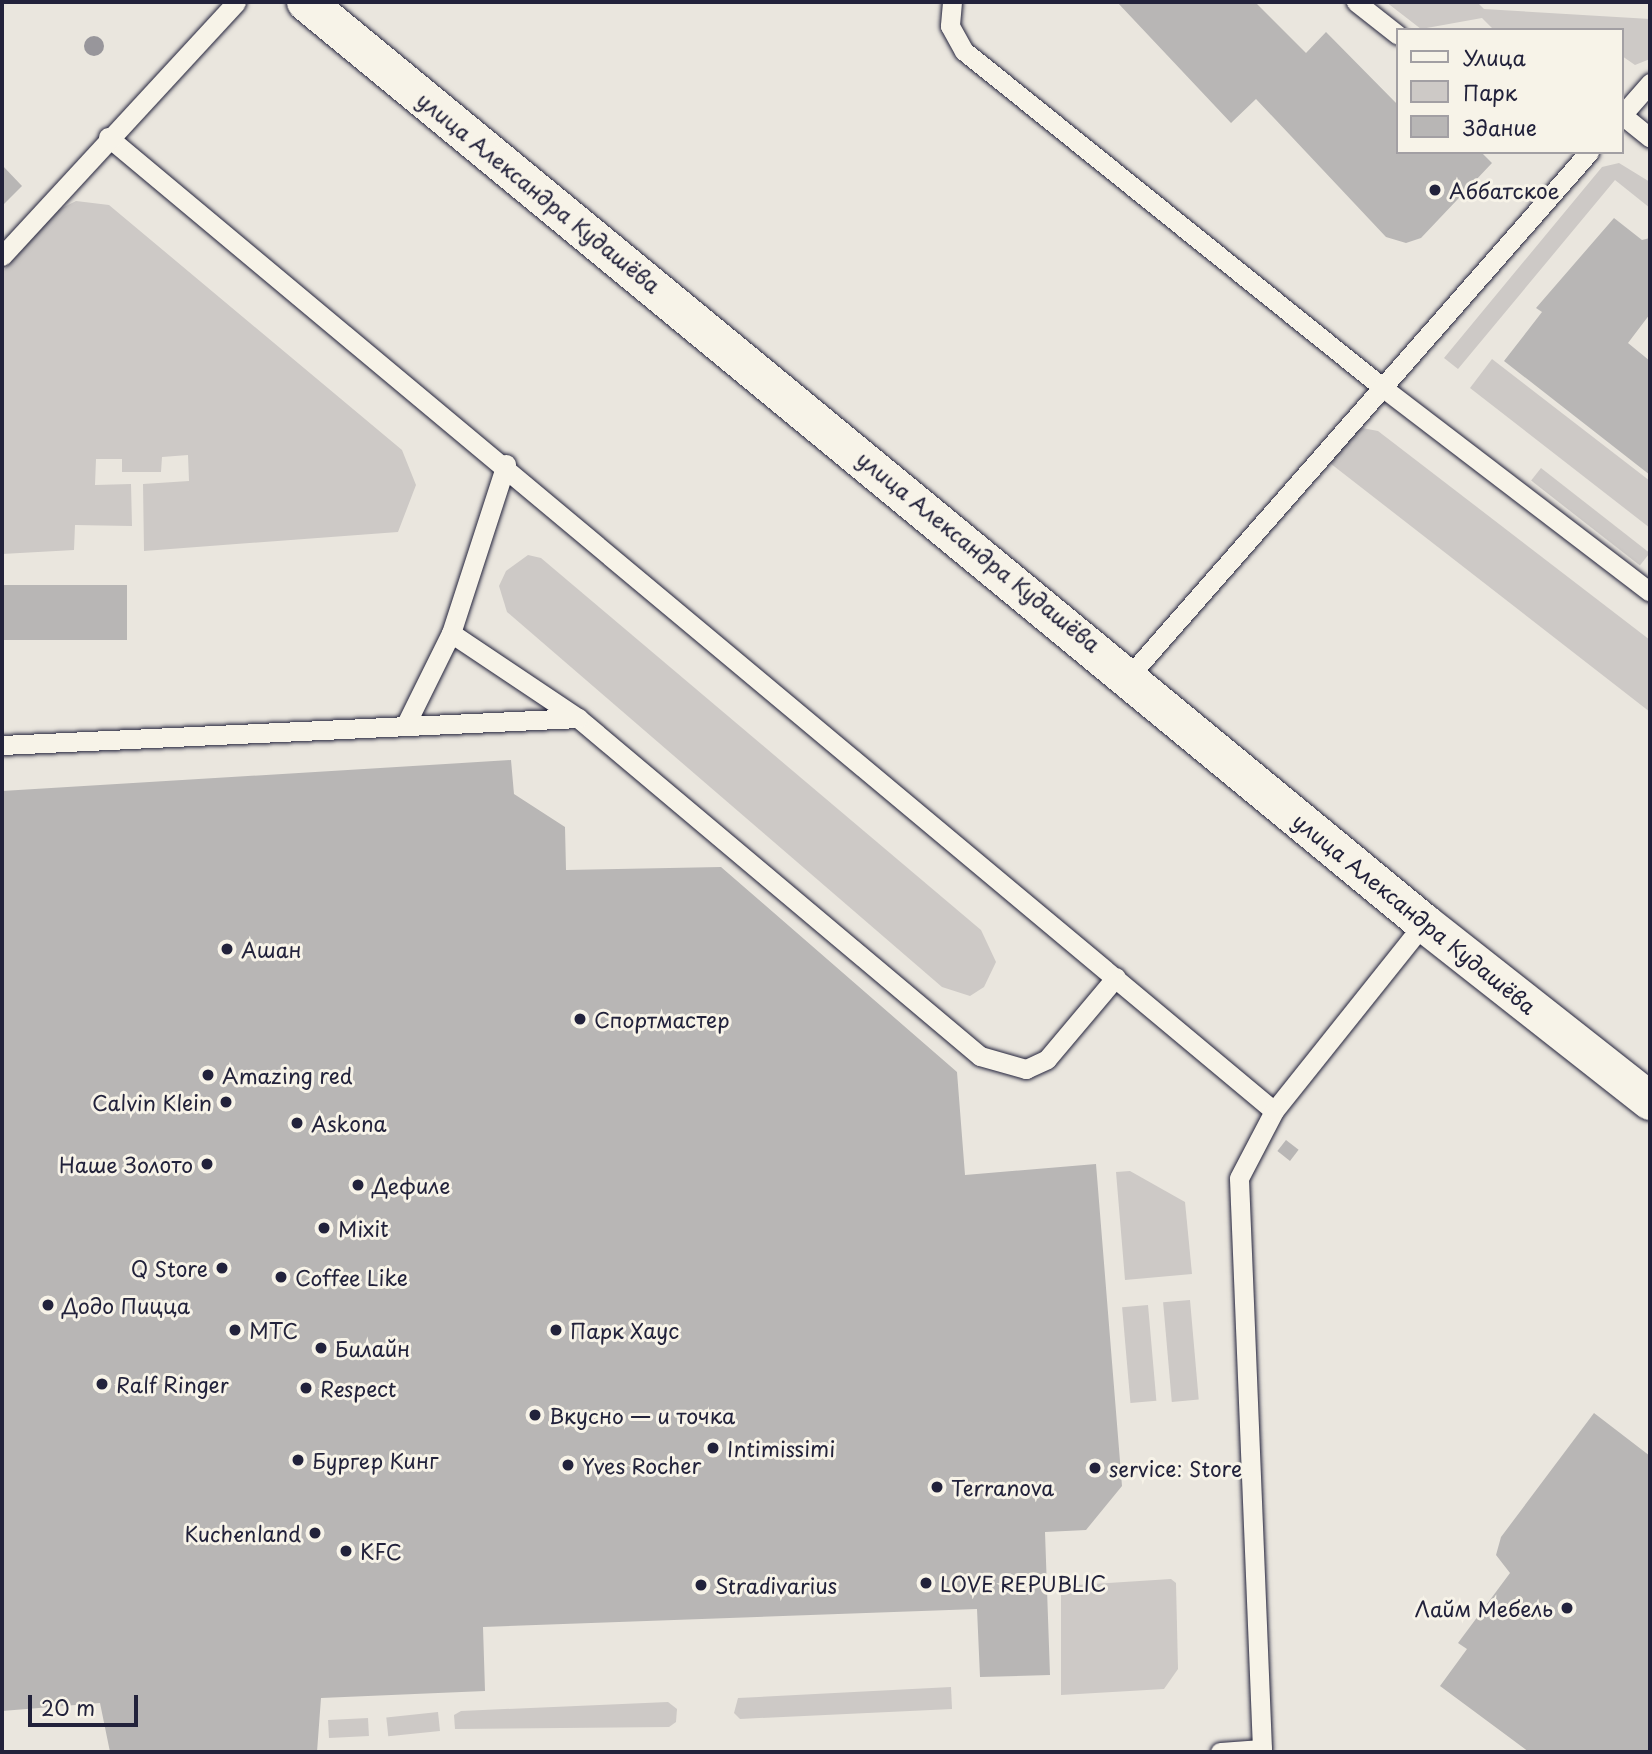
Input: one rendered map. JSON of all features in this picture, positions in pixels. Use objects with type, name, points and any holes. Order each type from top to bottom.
[{"type":"main road","name":"улица Александра Кудашёва","points":[[306,2],[1130,675],[1424,923],[1650,1101]]},
{"type":"lane","points":[[2,256],[108,137],[236,2]]},
{"type":"lane","points":[[952,2],[950,26],[964,51],[1382,387],[1650,592]]},
{"type":"lane","points":[[1356,2],[1396,33]]},
{"type":"lane","points":[[1624,113],[1650,83]]},
{"type":"lane","points":[[1624,117],[1650,138]]},
{"type":"lane","points":[[108,137],[506,464],[1274,1111]]},
{"type":"lane","points":[[1130,675],[1581,155]]},
{"type":"lane","points":[[405,726],[451,633],[506,464]]},
{"type":"lane","points":[[451,633],[578,718],[980,1056],[1000,1066],[1026,1069],[1047,1059],[1116,977]]},
{"type":"lane","points":[[2,745],[578,718]]},
{"type":"lane","points":[[1220,1752],[1262,1751],[1239,1178],[1274,1111],[1424,923]]},
{"type":"green space","points":[[1386,2],[1477,2],[1484,9],[1650,19],[1650,59],[1635,65],[1624,57],[1624,28],[1492,28],[1482,18],[1420,28]]},
{"type":"green space","points":[[1619,163],[1650,182],[1650,208],[1615,180],[1458,369],[1444,358],[1602,167]]},
{"type":"green space","points":[[76,201],[109,205],[402,450],[416,485],[398,532],[144,551],[143,484],[189,481],[188,455],[162,457],[161,472],[122,472],[122,459],[96,459],[95,485],[131,484],[132,526],[75,525],[74,550],[2,554],[2,272],[58,210]]},
{"type":"green space","points":[[1492,359],[1650,481],[1650,528],[1470,388]]},
{"type":"green space","points":[[1357,427],[1378,431],[1650,640],[1650,712],[1326,460]]},
{"type":"green space","points":[[1541,468],[1650,553],[1640,566],[1531,481]]},
{"type":"green space","points":[[528,555],[541,558],[981,930],[996,962],[984,987],[970,996],[942,987],[507,612],[499,586],[506,571]]},
{"type":"green space","points":[[1130,1171],[1185,1202],[1192,1274],[1125,1280],[1116,1172]]},
{"type":"green space","points":[[1190,1300],[1199,1400],[1172,1402],[1163,1302]]},
{"type":"green space","points":[[1148,1305],[1156,1401],[1130,1403],[1122,1307]]},
{"type":"green space","points":[[1171,1579],[1176,1583],[1178,1669],[1164,1689],[1061,1695],[1061,1586]]},
{"type":"green space","points":[[951,1687],[952,1709],[740,1719],[734,1713],[738,1698]]},
{"type":"green space","points":[[668,1702],[677,1709],[676,1722],[669,1727],[455,1729],[454,1715],[461,1711]]},
{"type":"green space","points":[[438,1712],[440,1731],[388,1736],[386,1717]]},
{"type":"green space","points":[[368,1718],[369,1736],[329,1738],[328,1720]]},
{"type":"building","points":[[1117,2],[1255,2],[1306,53],[1326,32],[1396,103],[1396,154],[1483,154],[1492,163],[1421,238],[1406,243],[1386,237],[1256,99],[1231,123]]},
{"type":"building","points":[[2,165],[22,186],[2,206]]},
{"type":"building","points":[[1614,218],[1642,240],[1650,238],[1650,314],[1628,343],[1650,361],[1650,475],[1504,361],[1542,312],[1536,308]]},
{"type":"building","points":[[2,585],[127,585],[127,640],[2,640]]},
{"type":"building","name":"Парк Хаус","points":[[511,760],[514,794],[565,827],[566,870],[721,867],[957,1072],[965,1175],[1096,1164],[1122,1486],[1086,1530],[1045,1532],[1050,1675],[980,1677],[977,1609],[483,1627],[485,1691],[321,1698],[317,1752],[110,1752],[100,1703],[2,1711],[2,791]]},
{"type":"building","points":[[1286,1140],[1299,1150],[1290,1161],[1277,1151]]},
{"type":"building","name":"Лайм Мебель","points":[[1594,1413],[1650,1456],[1650,1752],[1529,1752],[1440,1686],[1467,1649],[1458,1643],[1510,1573],[1496,1555],[1501,1537]]},
{"type":"place","name":"Аббатское","points":[[1435,190]]},
{"type":"place","name":"Ашан","points":[[227,949]]},
{"type":"place","name":"Спортмастер","points":[[580,1019]]},
{"type":"place","name":"Amazing red","points":[[208,1075]]},
{"type":"place","name":"Calvin Klein","points":[[226,1102]]},
{"type":"place","name":"Askona","points":[[297,1123]]},
{"type":"place","name":"Наше Золото","points":[[207,1164]]},
{"type":"place","name":"Дефиле","points":[[358,1185]]},
{"type":"place","name":"Mixit","points":[[324,1228]]},
{"type":"place","name":"Q Store","points":[[222,1268]]},
{"type":"place","name":"Coffee Like","points":[[281,1277]]},
{"type":"place","name":"Додо Пицца","points":[[48,1305]]},
{"type":"place","name":"МТС","points":[[235,1330]]},
{"type":"place","name":"Парк Хаус","points":[[556,1330]]},
{"type":"place","name":"Билайн","points":[[321,1348]]},
{"type":"place","name":"Ralf Ringer","points":[[102,1384]]},
{"type":"place","name":"Respect","points":[[306,1388]]},
{"type":"place","name":"Вкусно — и точка","points":[[535,1415]]},
{"type":"place","name":"Intimissimi","points":[[713,1448]]},
{"type":"place","name":"Бургер Кинг","points":[[298,1460]]},
{"type":"place","name":"Yves Rocher","points":[[568,1465]]},
{"type":"place","name":"service: Store","points":[[1095,1468]]},
{"type":"place","name":"Terranova","points":[[937,1487]]},
{"type":"place","name":"Kuchenland","points":[[315,1533]]},
{"type":"place","name":"KFC","points":[[346,1551]]},
{"type":"place","name":"LOVE REPUBLIC","points":[[926,1583]]},
{"type":"place","name":"Stradivarius","points":[[701,1585]]},
{"type":"place","name":"Лайм Мебель","points":[[1567,1608]]}]
